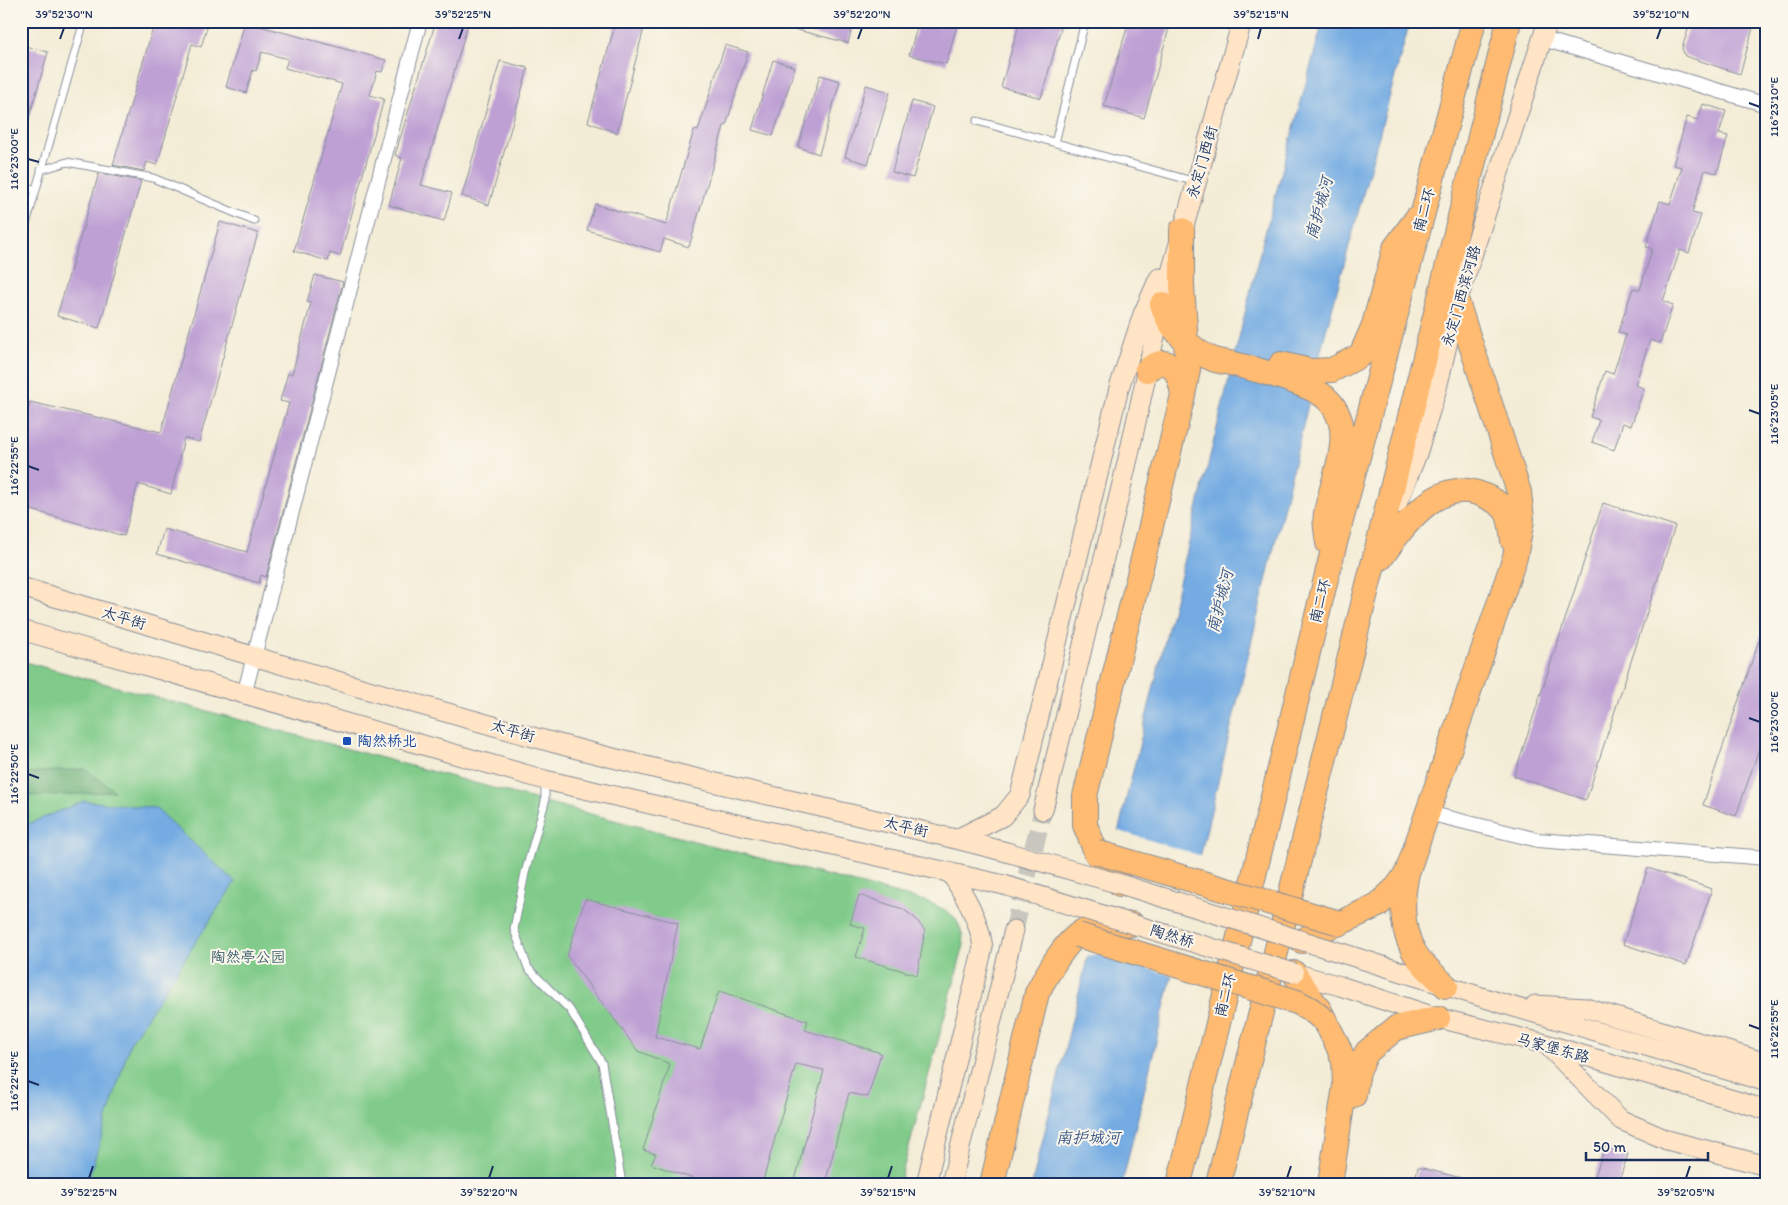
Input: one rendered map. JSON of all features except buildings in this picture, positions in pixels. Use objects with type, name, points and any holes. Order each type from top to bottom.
[{"type":"highway","name":"南二环","points":[[1179,1184],[1330,562],[1474,21]]},
{"type":"highway","points":[[1218,1184],[1509,21]]},
{"type":"highway","points":[[1183,396],[1194,377],[1218,356],[1237,354],[1310,371],[1332,370],[1361,355],[1374,326],[1395,248],[1424,208]]},
{"type":"highway","points":[[1120,884],[1096,852],[1085,825],[1085,796],[1188,370],[1185,340],[1172,304],[1182,230]]},
{"type":"highway","points":[[1446,986],[1417,956],[1404,927],[1403,891],[1407,873],[1515,557],[1522,520],[1519,492],[1457,302]]},
{"type":"highway","points":[[1172,304],[1205,338],[1218,356]]},
{"type":"highway","points":[[1185,340],[1218,356],[1306,386],[1325,396],[1334,406],[1343,432],[1342,444],[1325,515],[1330,562]]},
{"type":"highway","points":[[1147,370],[1155,364],[1161,363],[1168,364],[1176,369],[1181,380],[1183,396]]},
{"type":"highway","points":[[1372,570],[1401,529],[1425,504],[1453,490],[1476,491],[1497,501],[1510,515],[1515,557]]},
{"type":"highway","points":[[1096,852],[1340,923]]},
{"type":"highway","points":[[1302,941],[1323,929],[1378,905],[1397,887],[1407,873]]},
{"type":"highway","points":[[992,1184],[1038,993],[1052,965],[1078,935],[1089,929],[1132,924]]},
{"type":"highway","points":[[1078,935],[1297,1002],[1310,1009],[1325,1021]]},
{"type":"highway","points":[[1294,973],[1313,999],[1344,1061],[1345,1086],[1330,1184]]},
{"type":"highway","points":[[1342,1184],[1358,1071],[1367,1052],[1396,1028],[1438,1018]]},
{"type":"main road","name":"永定门西街","points":[[957,839],[1002,816],[1020,795],[1119,388],[1143,314],[1182,230],[1242,21]]},
{"type":"main road","name":"永定门西滨河路","points":[[1372,570],[1417,454],[1437,388],[1457,302],[1545,30]]},
{"type":"main road","points":[[1043,810],[1127,463],[1147,370],[1172,304]]},
{"type":"main road","name":"太平街","points":[[21,587],[255,657],[556,743],[744,791],[957,839],[1120,884]]},
{"type":"main road","points":[[21,630],[545,780],[950,872],[968,900],[980,930],[984,947],[926,1184]]},
{"type":"main road","name":"陶然桥","points":[[950,872],[1004,885],[1340,986]]},
{"type":"main road","points":[[1120,884],[1302,941]]},
{"type":"main road","points":[[951,1184],[1014,930]]},
{"type":"main road","name":"马家堡东路","points":[[1302,941],[1504,1004],[1767,1082]]},
{"type":"main road","name":"马家堡东路","points":[[1340,986],[1438,1018],[1546,1044],[1767,1110]]},
{"type":"main road","points":[[1504,1004],[1586,1008],[1767,1063]]},
{"type":"main road","points":[[1546,1044],[1621,1120],[1667,1140],[1767,1166]]},
{"type":"street","points":[[244,695],[420,21]]},
{"type":"street","points":[[1545,30],[1767,105]]},
{"type":"street","points":[[1428,813],[1538,840],[1767,858]]},
{"type":"lane","points":[[21,242],[84,21]]},
{"type":"lane","points":[[1055,143],[1085,21]]},
{"type":"lane","points":[[977,121],[1196,182]]},
{"type":"lane","points":[[42,170],[67,162],[153,178],[254,221]]},
{"type":"lane","points":[[21,186],[36,190]]},
{"type":"lane","points":[[545,780],[545,802],[525,873],[514,929],[528,968],[570,1010],[602,1063],[622,1184]]},
{"type":"green space","name":"陶然亭公园","points":[[21,661],[545,802],[928,902],[944,909],[957,922],[964,945],[899,1184],[21,1184]]},
{"type":"green space","points":[[85,769],[115,791],[69,795],[21,796],[27,773]]},
{"type":"water","name":"南护城河","points":[[1323,21],[1410,21],[1323,342],[1122,1184],[1032,1184],[1261,248]]},
{"type":"water","points":[[84,801],[155,808],[235,882],[130,1043],[87,1184],[21,1184],[21,827]]},
{"type":"pier","points":[[1116,830],[1202,856],[1174,976],[1099,954],[1085,956]]},
{"type":"tunnel","points":[[1014,930],[1043,810]]},
{"type":"place","name":"陶然桥北","points":[[347,741]]}]
